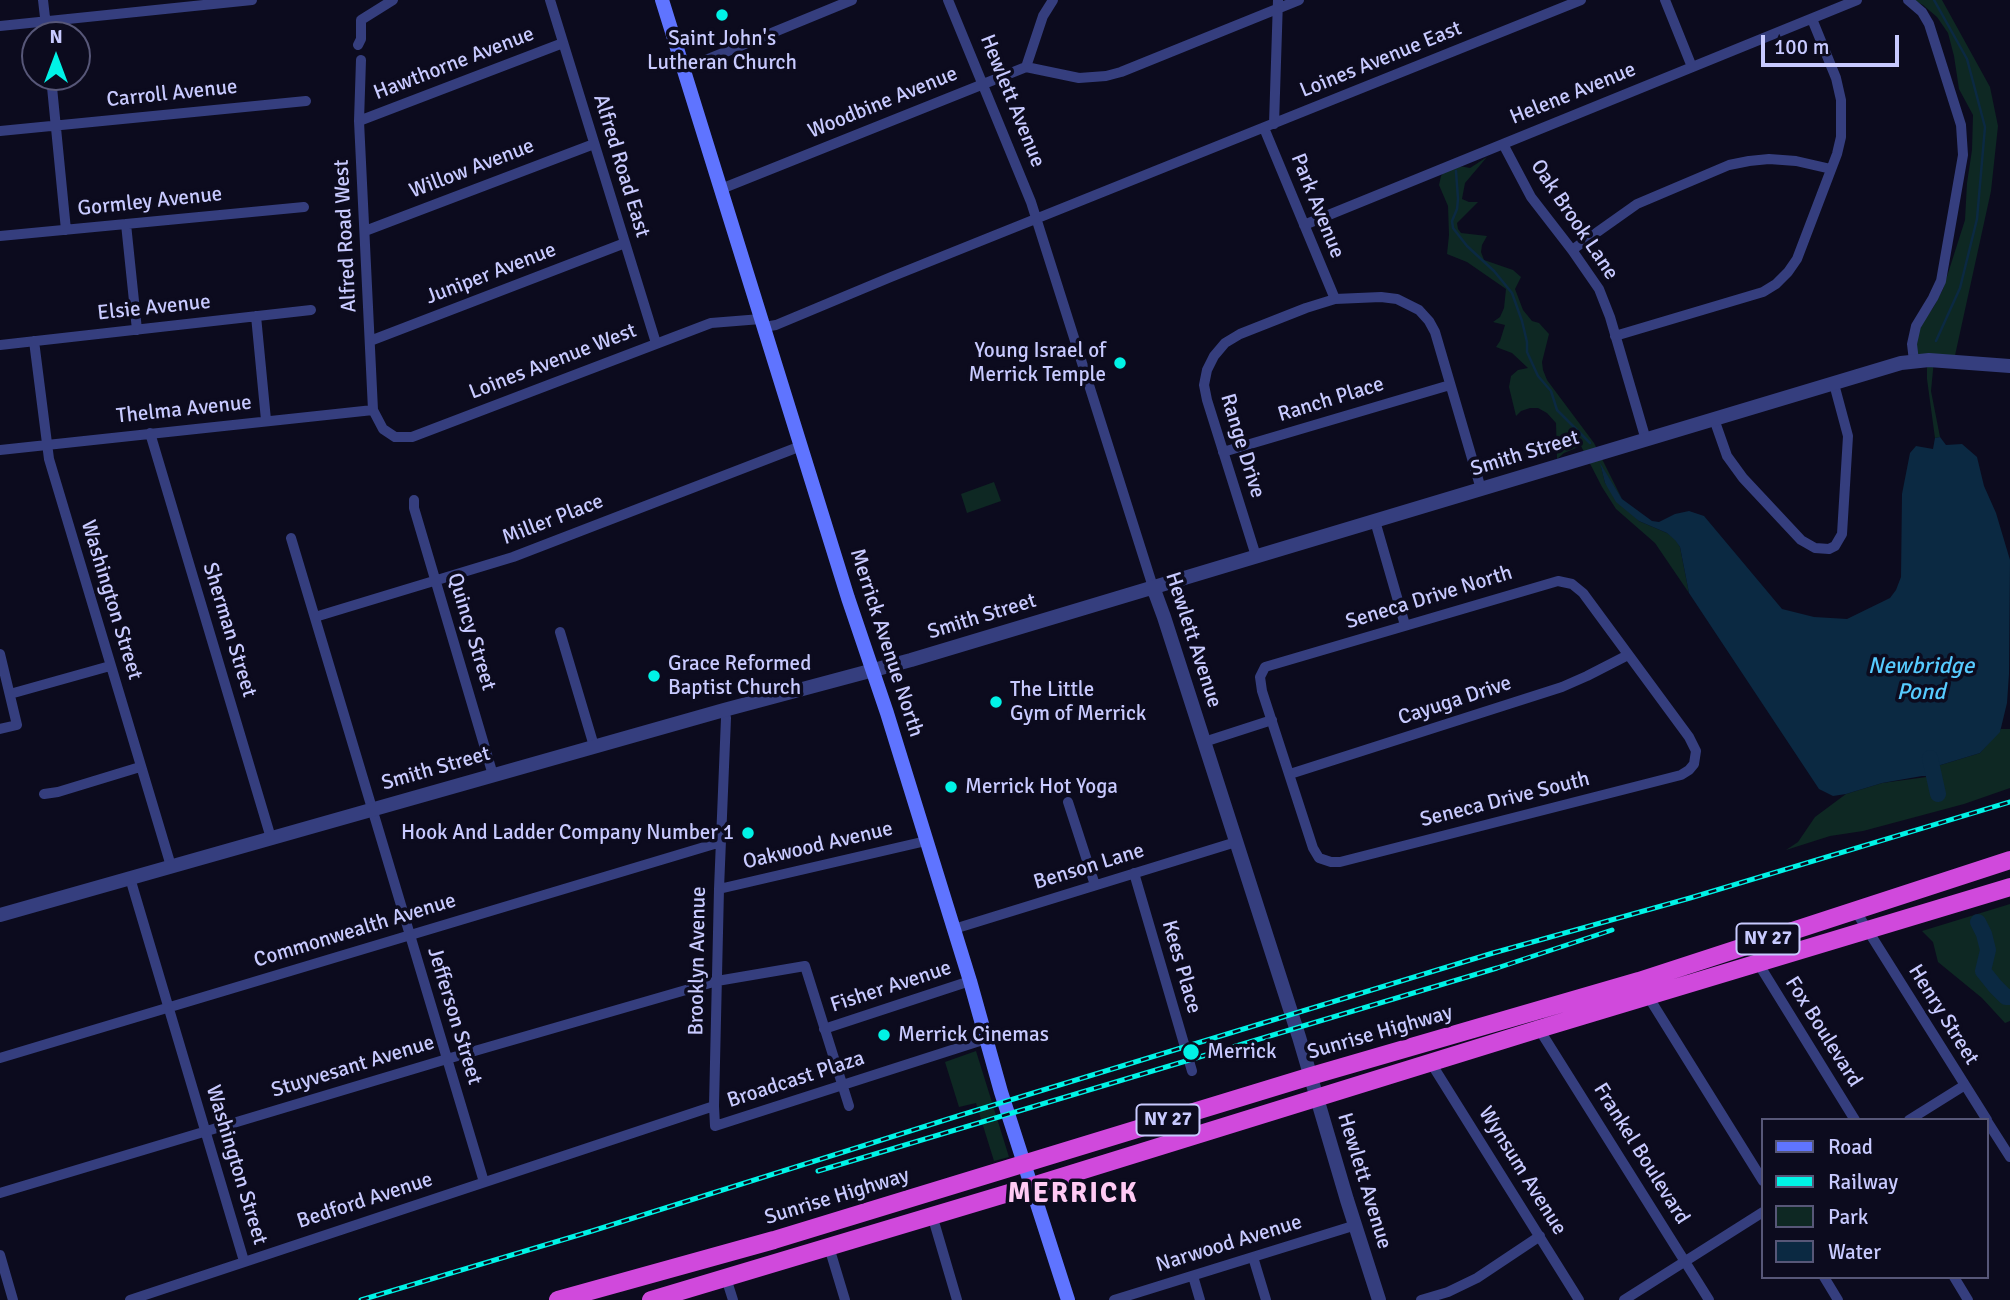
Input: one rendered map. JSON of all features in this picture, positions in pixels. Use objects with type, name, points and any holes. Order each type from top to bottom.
[{"type":"highway","name":"Sunrise Highway","points":[[651,1300],[698,1293],[726,1278],[1539,1029],[1855,910],[2010,860]]},
{"type":"highway","name":"Sunrise Highway","points":[[558,1300],[774,1240],[1311,1076],[1644,989],[1758,963],[2010,887]]},
{"type":"main road","name":"Merrick Avenue North","points":[[662,0],[1068,1300]]},
{"type":"street","points":[[43,0],[46,21],[252,0]]},
{"type":"street","points":[[358,45],[362,20],[393,0]]},
{"type":"street","name":"Alfred Road East","points":[[550,0],[656,344]]},
{"type":"street","points":[[684,69],[852,0]]},
{"type":"street","name":"Hewlett Avenue","points":[[948,0],[1037,219],[1311,1076],[1379,1300]]},
{"type":"street","points":[[1053,0],[1044,16],[1026,67],[1079,78],[1121,72],[1278,4],[1299,0]]},
{"type":"street","name":"Loines Avenue East","points":[[1037,219],[1581,0]]},
{"type":"street","points":[[1665,0],[1692,67]]},
{"type":"street","name":"Helene Avenue","points":[[1304,225],[1857,0]]},
{"type":"street","points":[[1908,0],[1922,12],[1929,24],[1961,125],[1963,155],[1941,281],[1916,326],[1912,344],[1914,361]]},
{"type":"street","name":"Park Avenue","points":[[1278,4],[1269,126],[1304,225],[1335,299]]},
{"type":"street","points":[[1615,336],[1763,292],[1776,284],[1797,259],[1841,137],[1841,100],[1836,78],[1812,19]]},
{"type":"street","points":[[0,26],[21,24]]},
{"type":"street","name":"Hawthorne Avenue","points":[[359,121],[563,43]]},
{"type":"street","name":"Alfred Road West","points":[[361,60],[359,121],[373,410]]},
{"type":"street","name":"Woodbine Avenue","points":[[721,189],[1026,67]]},
{"type":"street","points":[[52,91],[66,230]]},
{"type":"street","name":"Carroll Avenue","points":[[0,131],[306,101]]},
{"type":"street","name":"Willow Avenue","points":[[365,231],[594,144]]},
{"type":"street","name":"Oak Brook Lane","points":[[1503,144],[1531,197],[1599,289],[1611,317],[1646,440]]},
{"type":"street","points":[[1572,250],[1637,204],[1729,165],[1769,159],[1796,161],[1831,169]]},
{"type":"street","name":"Gormley Avenue","points":[[0,236],[304,206]]},
{"type":"street","name":"Loines Avenue West","points":[[373,410],[383,429],[395,437],[412,437],[712,323],[762,323],[776,326],[1037,219]]},
{"type":"street","points":[[126,224],[137,330]]},
{"type":"street","name":"Juniper Avenue","points":[[370,341],[625,243]]},
{"type":"street","name":"Range Drive","points":[[1256,556],[1207,400],[1204,385],[1207,370],[1225,343],[1241,334],[1335,299],[1397,299],[1419,310],[1429,321],[1481,489]]},
{"type":"street","name":"Elsie Avenue","points":[[0,345],[311,310]]},
{"type":"street","points":[[256,316],[266,420]]},
{"type":"street","name":"Washington Street","points":[[34,341],[48,459],[171,866]]},
{"type":"street","name":"Smith Street","points":[[0,915],[872,670],[1914,361],[2010,366]]},
{"type":"street","name":"Ranch Place","points":[[1223,452],[1450,384]]},
{"type":"street","points":[[1714,419],[1727,456],[1743,478],[1801,540],[1815,548],[1829,549],[1835,546],[1842,534],[1848,436],[1834,384]]},
{"type":"street","name":"Thelma Avenue","points":[[0,450],[373,410]]},
{"type":"street","name":"Sherman Street","points":[[150,433],[271,838]]},
{"type":"street","name":"Miller Place","points":[[314,617],[513,556],[801,446]]},
{"type":"street","name":"Quincy Street","points":[[414,500],[414,508],[493,775]]},
{"type":"street","points":[[1375,521],[1405,625]]},
{"type":"street","name":"Jefferson Street","points":[[291,538],[484,1182]]},
{"type":"street","name":"Seneca Drive North","points":[[1272,720],[1260,677],[1265,667],[1558,581],[1572,584],[1583,593],[1628,654]]},
{"type":"street","points":[[560,632],[594,746]]},
{"type":"street","points":[[0,654],[17,725],[0,729]]},
{"type":"street","name":"Seneca Drive South","points":[[1290,774],[1313,848],[1320,858],[1331,862],[1340,862],[1681,775],[1694,764],[1696,751],[1693,744],[1628,654]]},
{"type":"street","name":"Cayuga Drive","points":[[1290,774],[1562,687],[1628,654]]},
{"type":"street","points":[[10,694],[110,666]]},
{"type":"street","name":"Brooklyn Avenue","points":[[714,1106],[726,718],[724,710]]},
{"type":"street","points":[[1204,742],[1272,720],[1290,774]]},
{"type":"street","points":[[44,794],[140,767]]},
{"type":"street","points":[[1068,802],[1095,885]]},
{"type":"street","name":"Oakwood Avenue","points":[[719,889],[926,841]]},
{"type":"street","name":"Commonwealth Avenue","points":[[0,1058],[721,842]]},
{"type":"street","name":"Benson Lane","points":[[954,929],[1236,842]]},
{"type":"street","name":"Kees Place","points":[[1134,873],[1192,1070]]},
{"type":"street","name":"Washington Street","points":[[130,878],[244,1261]]},
{"type":"street","name":"Henry Street","points":[[1855,910],[1986,1118]]},
{"type":"street","name":"Fox Boulevard","points":[[1758,963],[1854,1118]]},
{"type":"street","name":"Stuyvesant Avenue","points":[[0,1193],[717,981],[805,965],[824,1029]]},
{"type":"street","name":"Fisher Avenue","points":[[824,1029],[970,981]]},
{"type":"street","points":[[1644,989],[1762,1179]]},
{"type":"street","points":[[824,1029],[849,1106]]},
{"type":"street","name":"Frankel Boulevard","points":[[1539,1029],[1709,1300]]},
{"type":"street","name":"Broadcast Plaza","points":[[714,1106],[715,1126],[986,1039]]},
{"type":"street","name":"Wynsum Avenue","points":[[1431,1063],[1579,1300]]},
{"type":"street","points":[[1912,1118],[1965,1085]]},
{"type":"street","name":"Bedford Avenue","points":[[130,1300],[714,1106]]},
{"type":"street","name":"Henry Street","points":[[1989,1123],[2010,1157]]},
{"type":"street","points":[[1624,1300],[1762,1213]]},
{"type":"street","points":[[932,1215],[957,1300]]},
{"type":"street","name":"Narwood Avenue","points":[[1114,1300],[1356,1225]]},
{"type":"street","points":[[1421,1300],[1448,1292],[1477,1278],[1540,1236]]},
{"type":"street","points":[[828,1247],[845,1300]]},
{"type":"street","points":[[0,1255],[13,1300]]},
{"type":"street","points":[[1253,1257],[1266,1300]]},
{"type":"street","points":[[1193,1276],[1200,1300]]},
{"type":"street","points":[[726,1278],[733,1300]]},
{"type":"street","points":[[1825,1279],[1838,1300]]},
{"type":"street","points":[[1955,1279],[1968,1300]]},
{"type":"green space","points":[[1913,0],[1942,0],[1990,87],[1998,126],[1991,191],[1954,360],[1934,360],[1931,391],[1940,437],[1935,438],[1927,360],[1915,360],[1919,327],[1943,289],[1965,220],[1973,115],[1959,89],[1948,33],[1937,17]]},
{"type":"green space","points":[[1487,157],[1465,183],[1462,199],[1478,202],[1457,223],[1458,229],[1461,233],[1487,236],[1481,252],[1484,260],[1513,270],[1521,277],[1515,289],[1523,310],[1549,334],[1542,362],[1547,380],[1594,443],[1622,499],[1601,466],[1605,483],[1639,521],[1675,539],[1680,547],[1689,593],[1655,543],[1616,509],[1581,446],[1557,459],[1556,423],[1547,413],[1538,408],[1530,408],[1516,416],[1509,387],[1511,376],[1518,370],[1528,368],[1512,353],[1496,347],[1505,325],[1493,322],[1500,317],[1504,308],[1506,289],[1467,262],[1447,254],[1448,206],[1439,185],[1444,172],[1459,166],[1470,168]]},
{"type":"green space","points":[[994,482],[1001,501],[967,513],[961,494]]},
{"type":"green space","points":[[2001,729],[2010,729],[2010,788],[1964,804],[1863,831],[1830,836],[1786,850],[1798,842],[1815,817],[1846,794],[1882,783],[1934,776],[1934,767],[1980,753]]},
{"type":"green space","points":[[2010,904],[2010,1021],[2005,1023],[1982,998],[1938,962],[1933,942],[1922,931]]},
{"type":"green space","points":[[976,1051],[1009,1157],[994,1161],[976,1103],[959,1107],[945,1062]]},
{"type":"water","name":"Newbridge Pond","points":[[1940,437],[1946,445],[1962,444],[1977,457],[1984,486],[1996,513],[2010,560],[2009,674],[2007,703],[2000,732],[1980,753],[1934,767],[1934,776],[1882,783],[1833,796],[1819,789],[1689,593],[1680,547],[1667,533],[1639,521],[1616,502],[1605,483],[1600,463],[1622,499],[1652,521],[1659,522],[1689,511],[1704,516],[1782,609],[1814,617],[1847,619],[1890,598],[1896,590],[1901,577],[1902,494],[1910,453],[1916,446],[1933,449],[1935,438]]},
{"type":"waterway","points":[[1934,0],[1967,59],[1985,127],[1977,219],[1960,288],[1936,341]]},
{"type":"waterway","points":[[1456,171],[1458,199],[1452,221],[1453,228],[1512,293],[1522,321],[1527,352],[1538,376],[1551,391],[1557,410],[1590,443]]},
{"type":"waterway","points":[[1930,758],[1938,794]]},
{"type":"waterway","points":[[1978,922],[1988,950],[1983,971],[2006,997],[2010,997]]},
{"type":"railway","points":[[361,1300],[1493,953],[1690,898],[2010,802]]},
{"type":"railway","points":[[818,1171],[1497,968],[1612,930]]},
{"type":"place","name":"Saint John's Lutheran Church","points":[[722,15]]},
{"type":"place","name":"Young Israel of Merrick Temple","points":[[1120,363]]},
{"type":"place","name":"Grace Reformed Baptist Church","points":[[654,676]]},
{"type":"place","name":"The Little Gym of Merrick","points":[[996,702]]},
{"type":"place","name":"Merrick Hot Yoga","points":[[951,787]]},
{"type":"place","name":"Hook And Ladder Company Number 1","points":[[748,833]]},
{"type":"place","name":"Merrick Cinemas","points":[[884,1035]]},
{"type":"place","name":"Merrick","points":[[1191,1052]]},
{"type":"district","name":"MERRICK","points":[[1073,1195]]}]
